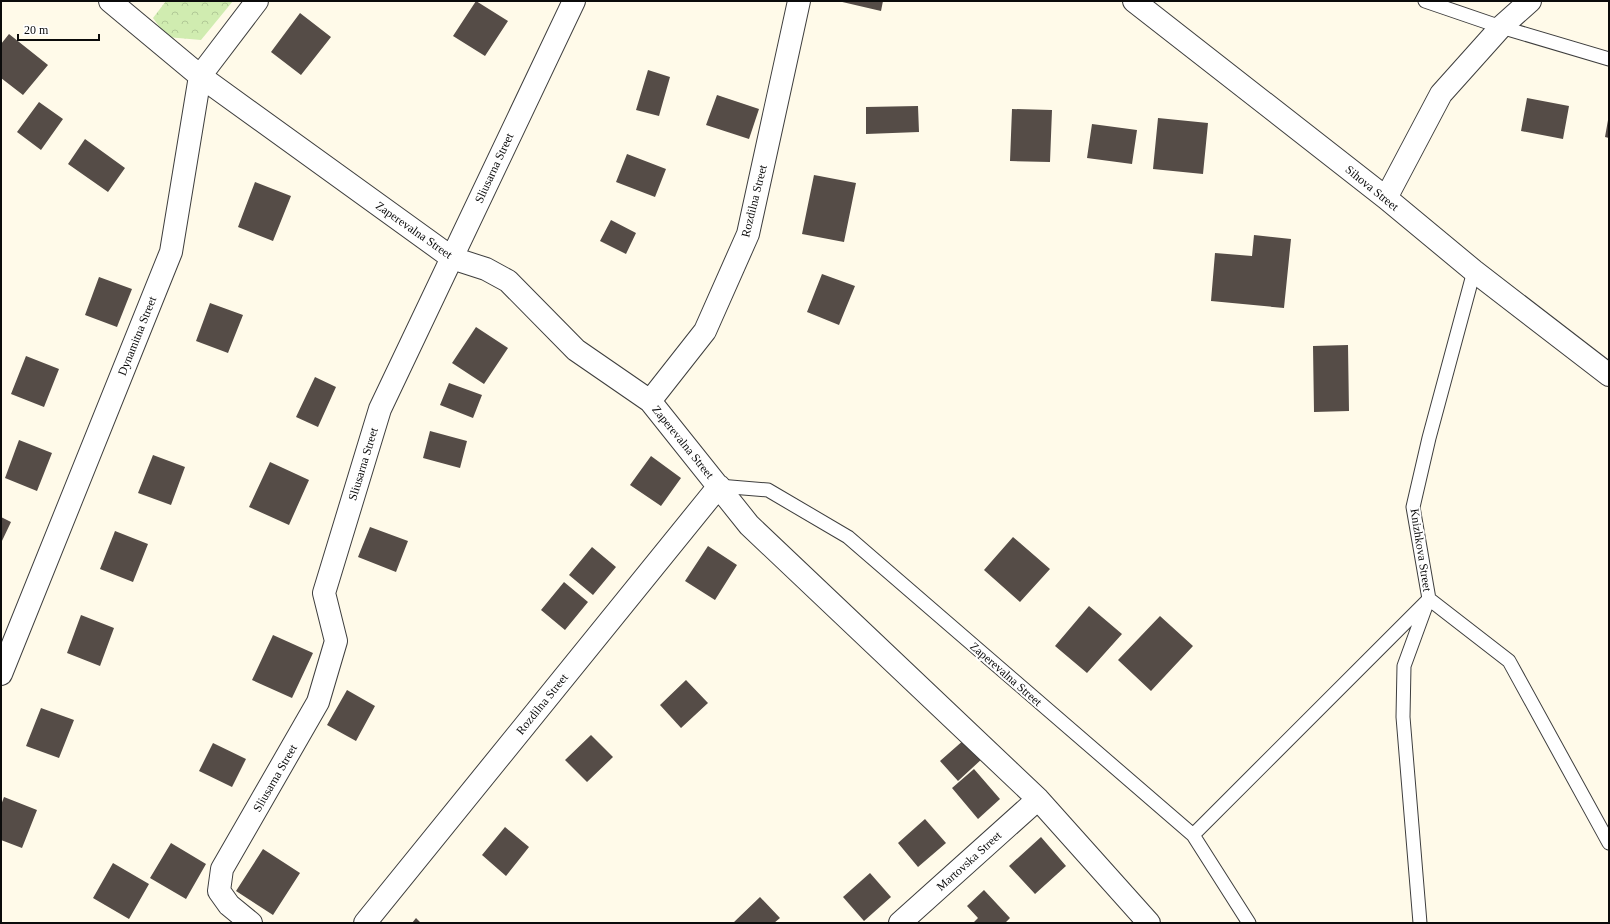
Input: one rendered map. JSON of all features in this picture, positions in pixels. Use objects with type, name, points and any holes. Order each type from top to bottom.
[{"type":"street","name":"Zaperevalna Street","points":[[110,1],[200,76],[452,258],[486,269],[508,282],[576,350],[650,401],[749,525],[1038,799],[1149,923]]},
{"type":"street","name":"Dynamitna Street","points":[[1,674],[171,252],[200,76],[257,1]]},
{"type":"street","name":"Sliusarna Street","points":[[251,923],[229,905],[219,891],[222,869],[318,702],[336,641],[324,593],[380,409],[574,1]]},
{"type":"street","name":"Rozdilna Street","points":[[650,401],[705,331],[748,234],[799,1]]},
{"type":"street","name":"Sihova Street","points":[[1134,1],[1386,198],[1474,271],[1609,375]]},
{"type":"street","points":[[1386,198],[1441,94],[1501,27],[1530,1]]},
{"type":"street","name":"Rozdilna Street","points":[[365,923],[719,486]]},
{"type":"street","name":"Martovska Street","points":[[900,923],[1038,799]]},
{"type":"lane","points":[[1425,1],[1501,27],[1609,59]]},
{"type":"lane","name":"Knizhkova Street","points":[[1474,271],[1431,430],[1413,506],[1429,599],[1509,661],[1609,843]]},
{"type":"lane","name":"Zaperevalna Street","points":[[719,486],[768,490],[848,537],[1193,835],[1249,923]]},
{"type":"lane","points":[[1193,835],[1429,599]]},
{"type":"lane","points":[[1420,923],[1403,717],[1404,666],[1429,599]]},
{"type":"green space","points":[[166,1],[233,1],[201,40],[167,37],[153,18]]},
{"type":"building","points":[[476,1],[508,21],[485,56],[453,36]]},
{"type":"building","points":[[838,1],[883,1],[881,11]]},
{"type":"building","points":[[300,13],[331,37],[301,75],[271,52]]},
{"type":"building","points":[[9,34],[48,65],[23,95],[1,78],[1,44]]},
{"type":"building","points":[[648,70],[670,77],[659,116],[636,110]]},
{"type":"building","points":[[717,95],[759,109],[749,139],[706,125]]},
{"type":"building","points":[[1527,98],[1569,106],[1563,139],[1521,131]]},
{"type":"building","points":[[39,102],[63,119],[41,150],[17,132]]},
{"type":"building","points":[[918,106],[919,132],[866,134],[866,107]]},
{"type":"building","points":[[1012,109],[1052,110],[1050,162],[1010,161]]},
{"type":"building","points":[[1158,118],[1208,123],[1203,174],[1153,169]]},
{"type":"building","points":[[1609,120],[1609,138],[1605,137]]},
{"type":"building","points":[[1092,124],[1137,130],[1132,164],[1087,158]]},
{"type":"building","points":[[85,139],[125,168],[108,192],[68,164]]},
{"type":"building","points":[[627,154],[666,169],[655,197],[616,182]]},
{"type":"building","points":[[814,175],[856,183],[844,242],[802,234]]},
{"type":"building","points":[[255,182],[291,196],[273,241],[238,227]]},
{"type":"building","points":[[611,220],[636,233],[626,254],[600,241]]},
{"type":"building","points":[[1254,235],[1291,239],[1284,308],[1211,301],[1215,253],[1252,256]]},
{"type":"building","points":[[822,274],[855,286],[839,325],[807,312]]},
{"type":"building","points":[[99,277],[132,289],[117,327],[85,315]]},
{"type":"building","points":[[210,303],[243,315],[228,353],[196,341]]},
{"type":"building","points":[[476,327],[508,348],[484,384],[452,363]]},
{"type":"building","points":[[1348,345],[1349,411],[1314,412],[1313,346]]},
{"type":"building","points":[[26,356],[59,369],[44,407],[11,394]]},
{"type":"building","points":[[315,377],[336,387],[318,427],[296,417]]},
{"type":"building","points":[[449,383],[482,395],[473,418],[440,405]]},
{"type":"building","points":[[430,431],[467,441],[460,468],[423,458]]},
{"type":"building","points":[[19,440],[52,453],[37,491],[5,478]]},
{"type":"building","points":[[153,455],[185,467],[171,505],[138,493]]},
{"type":"building","points":[[651,456],[681,478],[661,506],[630,485]]},
{"type":"building","points":[[270,462],[309,480],[289,525],[249,507]]},
{"type":"building","points":[[1,517],[11,522],[1,543]]},
{"type":"building","points":[[370,527],[408,541],[396,572],[358,557]]},
{"type":"building","points":[[115,531],[148,544],[133,582],[100,569]]},
{"type":"building","points":[[1013,537],[1050,569],[1020,602],[984,570]]},
{"type":"building","points":[[708,546],[737,565],[715,600],[685,581]]},
{"type":"building","points":[[592,547],[616,567],[593,595],[569,575]]},
{"type":"building","points":[[564,582],[588,602],[565,630],[541,610]]},
{"type":"building","points":[[1089,606],[1122,634],[1087,673],[1055,646]]},
{"type":"building","points":[[81,615],[114,628],[100,666],[67,653]]},
{"type":"building","points":[[1160,616],[1193,646],[1151,691],[1118,660]]},
{"type":"building","points":[[273,635],[313,653],[292,698],[252,680]]},
{"type":"building","points":[[686,680],[708,703],[681,728],[660,705]]},
{"type":"building","points":[[347,690],[375,706],[356,741],[327,725]]},
{"type":"building","points":[[41,708],[74,720],[59,758],[26,746]]},
{"type":"building","points":[[591,735],[613,757],[587,782],[565,760]]},
{"type":"building","points":[[965,739],[983,758],[958,781],[940,761]]},
{"type":"building","points":[[213,743],[246,759],[232,787],[199,771]]},
{"type":"building","points":[[974,769],[1000,799],[978,819],[952,788]]},
{"type":"building","points":[[4,797],[37,810],[22,848],[1,840],[1,805]]},
{"type":"building","points":[[925,819],[946,843],[918,867],[898,843]]},
{"type":"building","points":[[505,827],[529,847],[506,876],[482,855]]},
{"type":"building","points":[[1041,837],[1066,866],[1035,894],[1009,866]]},
{"type":"building","points":[[171,843],[206,864],[186,899],[150,878]]},
{"type":"building","points":[[263,849],[300,873],[273,915],[236,891]]},
{"type":"building","points":[[113,863],[149,884],[129,919],[93,898]]},
{"type":"building","points":[[870,873],[891,897],[864,921],[843,897]]},
{"type":"building","points":[[984,890],[1010,918],[1005,923],[973,923],[978,918],[967,906]]},
{"type":"building","points":[[760,897],[780,918],[774,923],[733,923]]},
{"type":"building","points":[[416,918],[421,923],[412,923]]}]
